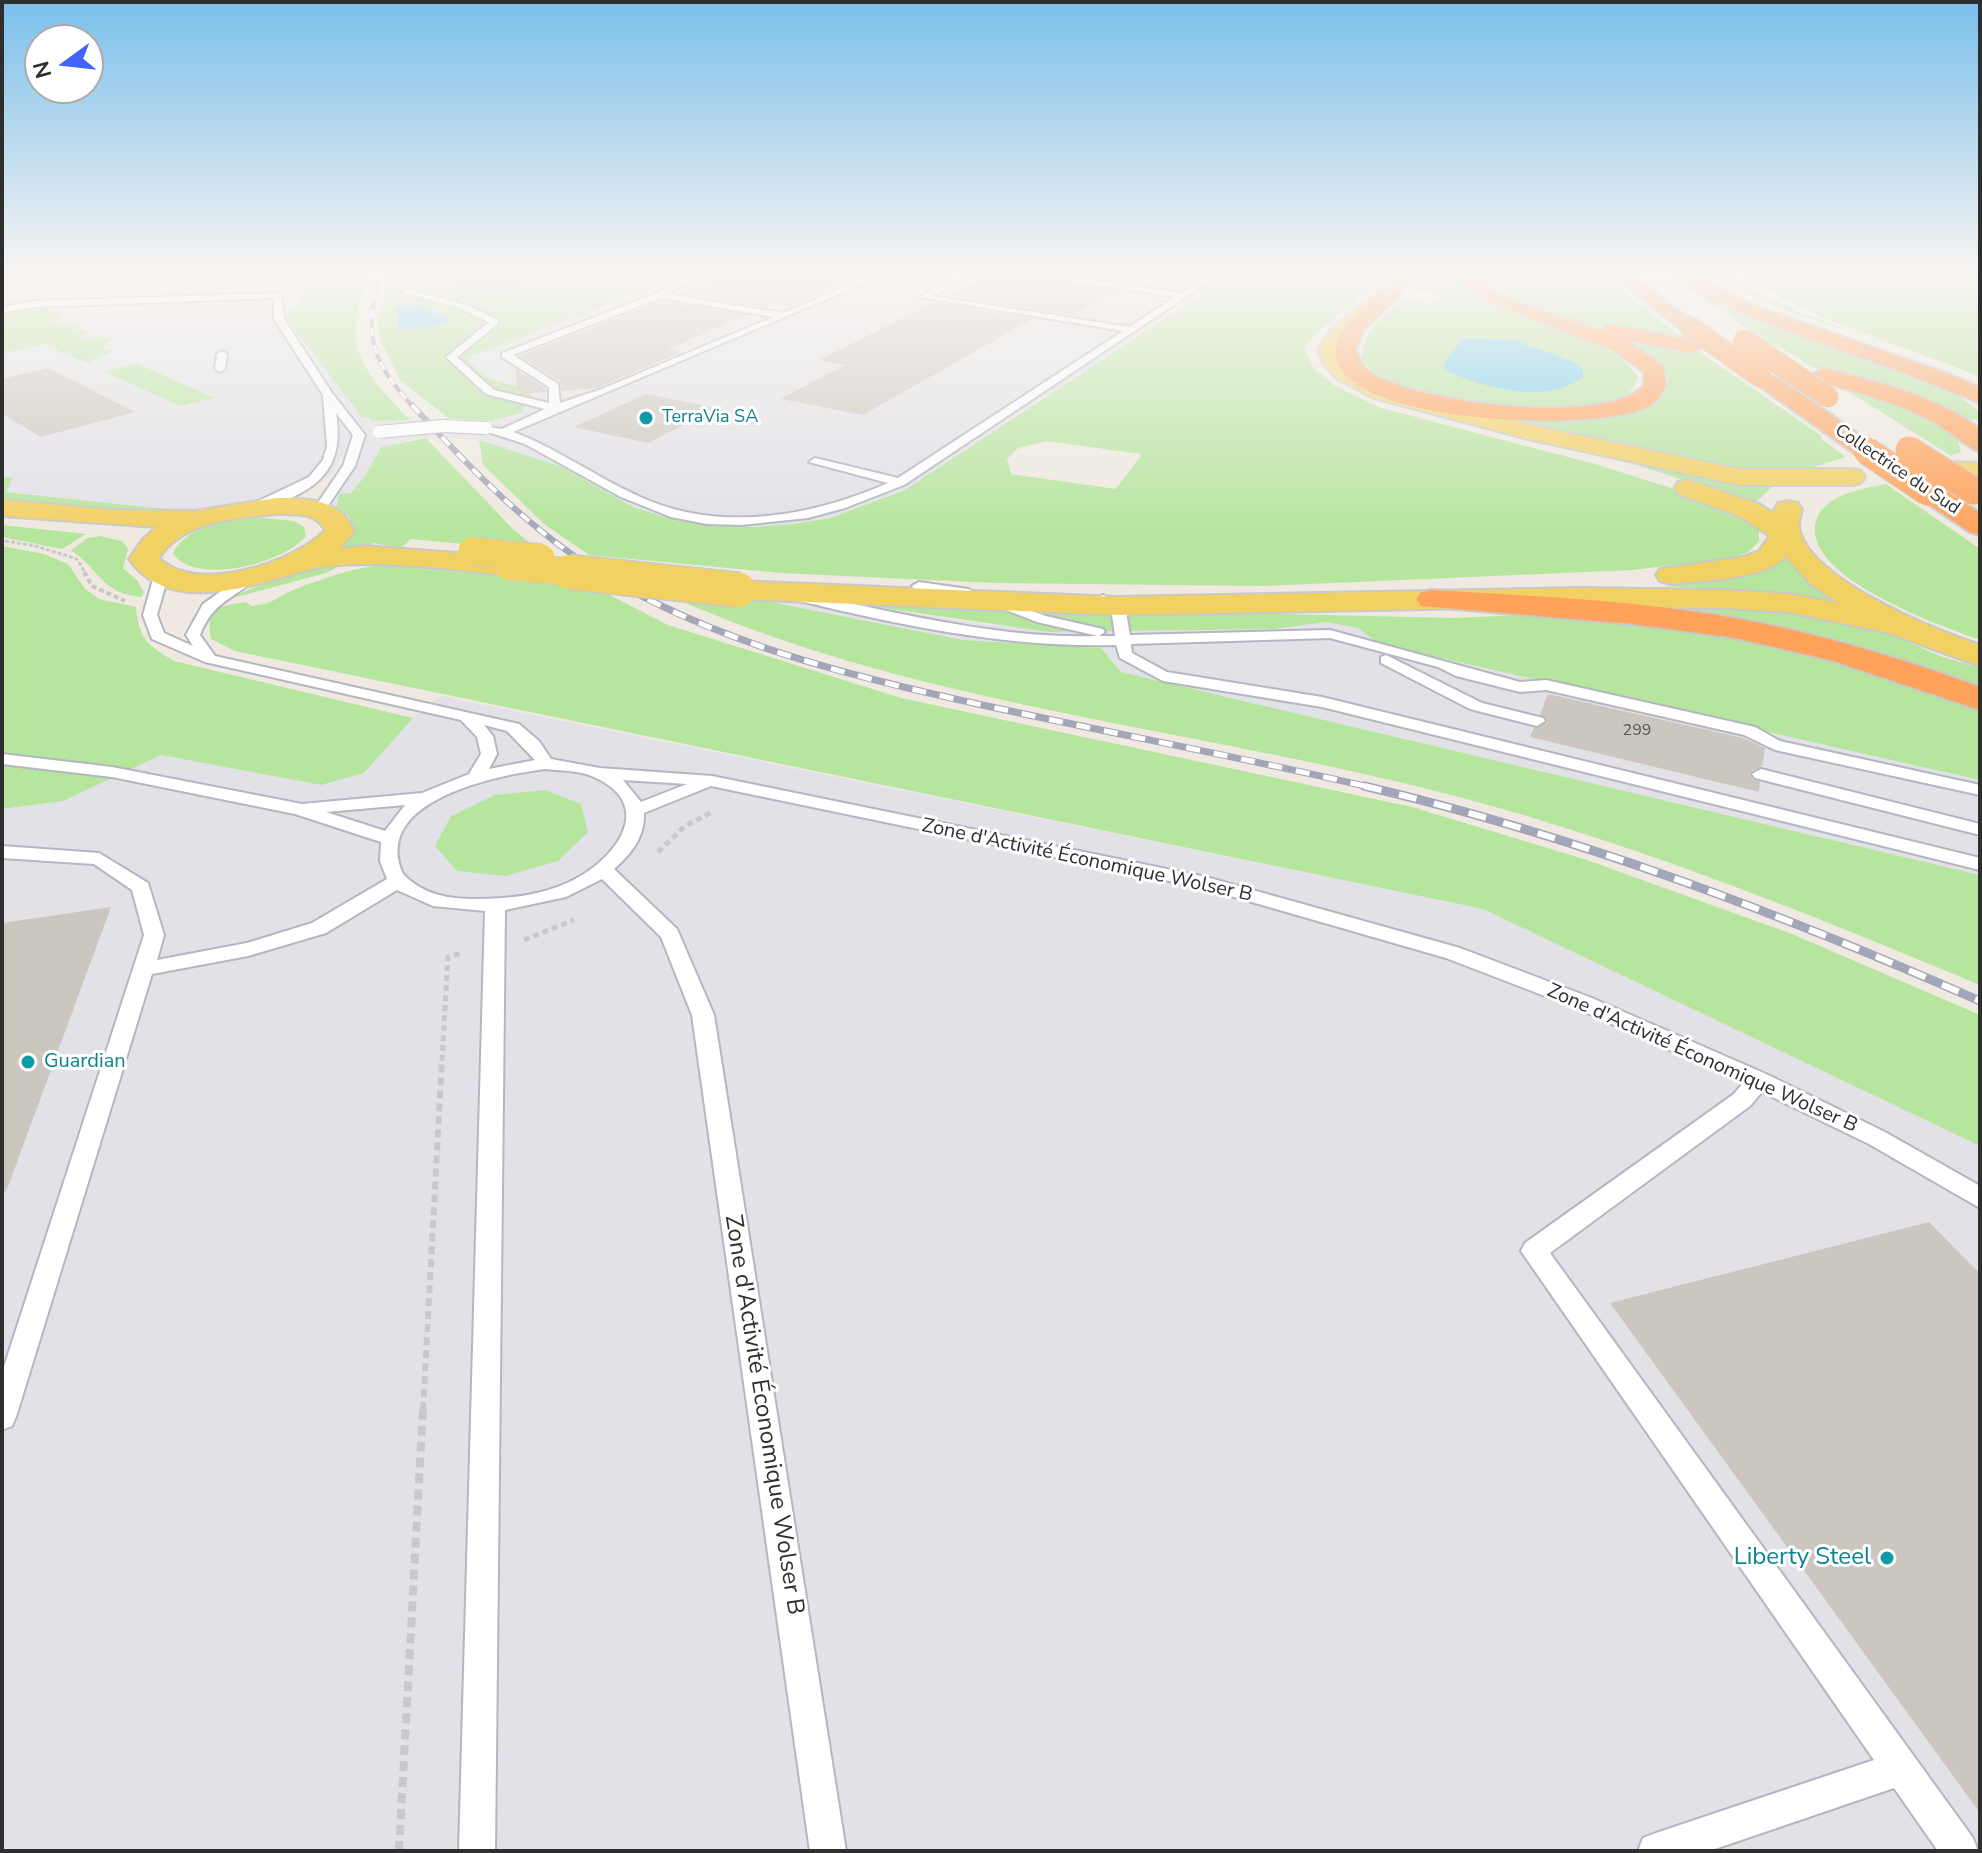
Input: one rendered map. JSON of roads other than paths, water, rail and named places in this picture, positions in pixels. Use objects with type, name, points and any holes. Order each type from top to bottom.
[{"type":"highway","points":[[1347,360],[1353,370],[1370,382],[1408,397],[1449,407],[1495,413],[1569,415],[1642,400],[1655,386],[1655,371],[1642,360]]},
{"type":"highway","name":"Collectrice du Sud","points":[[1739,360],[1770,383],[1876,438],[1977,476]]},
{"type":"highway","name":"Collectrice du Sud","points":[[1781,360],[1825,386],[1876,438],[1930,480],[1980,526]]},
{"type":"highway","points":[[1891,360],[1949,381],[1980,396]]},
{"type":"highway","points":[[1949,381],[1980,403]]},
{"type":"highway","points":[[1825,386],[1927,409],[1957,424],[1977,438],[1980,444]]},
{"type":"highway","points":[[1432,599],[1603,610],[1714,625],[1851,655],[1980,699]]},
{"type":"main road","points":[[1321,360],[1341,382],[1363,394],[1428,415],[1589,458],[1749,510],[1784,535],[1801,558],[1825,579],[1897,625]]},
{"type":"main road","points":[[1333,360],[1344,373],[1382,393],[1537,434],[1705,472],[1768,479],[1852,477],[1930,480],[1977,476]]},
{"type":"main road","points":[[340,531],[413,545],[703,573],[919,586],[1166,593],[1600,582],[1709,572],[1749,565],[1769,557],[1784,535],[1785,513],[1797,498],[1820,485],[1852,477]]},
{"type":"main road","points":[[276,506],[319,510],[338,522],[340,531],[323,552],[303,562],[249,578],[200,582],[161,576],[148,569],[144,559],[149,548],[169,532],[200,519],[250,508],[276,506]]},
{"type":"main road","points":[[2,508],[115,518],[200,519]]},
{"type":"main road","points":[[2,520],[124,534],[149,548]]},
{"type":"main road","points":[[303,562],[365,555],[739,590],[995,603],[1118,606],[1580,597],[1757,601],[1831,609],[1897,625],[1980,656]]},
{"type":"lane","points":[[220,369],[221,360]]},
{"type":"lane","points":[[306,360],[359,435],[356,457],[348,473],[319,510]]},
{"type":"lane","points":[[455,360],[490,392],[555,408]]},
{"type":"lane","points":[[514,360],[554,386],[555,408]]},
{"type":"lane","points":[[504,432],[555,408],[679,360]]},
{"type":"lane","points":[[334,443],[379,432],[443,426],[486,428],[546,447],[646,504],[714,519],[753,521],[793,518],[867,499],[900,482],[1085,360]]},
{"type":"lane","points":[[250,508],[303,488],[322,473],[334,443],[328,395]]},
{"type":"lane","points":[[815,462],[900,482]]},
{"type":"lane","points":[[161,576],[150,615],[157,636],[210,659],[513,727],[533,745],[546,764]]},
{"type":"lane","points":[[210,659],[193,635],[199,616],[219,596],[249,578]]},
{"type":"lane","points":[[919,586],[995,597],[1106,599],[1118,606],[1125,655],[1163,676],[1322,702],[1980,864]]},
{"type":"lane","points":[[776,592],[979,633],[1057,642],[1330,634],[1490,680],[1520,687],[1546,685],[1749,731],[1775,745],[1980,790]]},
{"type":"lane","points":[[995,603],[1042,619],[1122,638]]},
{"type":"lane","points":[[1277,636],[1362,652],[1404,666],[1476,706],[1537,721]]},
{"type":"lane","points":[[466,716],[485,736],[489,754],[477,775]]},
{"type":"lane","name":"Zone d'Activité Économique Wolser B","points":[[2,759],[112,772],[299,809],[390,839],[404,817],[428,798],[477,775],[512,767],[546,764],[599,773],[712,781],[1206,883],[1438,948],[1584,1003],[1758,1080],[1877,1138],[1980,1198]]},
{"type":"lane","name":"Zone d'Activité Économique Wolser B","points":[[599,773],[625,789],[637,810]]},
{"type":"lane","points":[[1761,774],[1980,830]]},
{"type":"lane","points":[[390,839],[388,861],[398,881],[421,896],[455,905],[495,906],[535,900],[572,887],[603,869],[624,850],[636,830],[637,810],[712,781]]},
{"type":"lane","name":"Zone d'Activité Économique Wolser B","points":[[299,809],[428,798]]},
{"type":"lane","points":[[2,852],[99,859],[141,887],[154,935],[2,1417]]},
{"type":"lane","name":"Zone d'Activité Économique Wolser B","points":[[603,869],[670,934],[703,1015],[828,1851]]},
{"type":"lane","points":[[144,969],[248,949],[319,928],[398,881]]},
{"type":"lane","points":[[477,1851],[495,906]]},
{"type":"lane","points":[[1758,1080],[1742,1100],[1534,1251],[1960,1851]]},
{"type":"lane","points":[[1656,1851],[1901,1768]]},
{"type":"water","points":[[1447,360],[1570,360],[1577,363],[1583,377],[1552,390],[1515,391],[1460,377],[1445,370]]},
{"type":"railway","points":[[380,360],[413,407]]},
{"type":"railway","points":[[412,405],[525,518],[602,574]]},
{"type":"railway","points":[[599,572],[691,619],[836,670],[987,706],[1373,788]]},
{"type":"railway","points":[[1364,786],[1522,828],[1677,879],[1829,937],[1980,1001]]},
{"type":"place","name":"TerraVia SA","points":[[646,418]]},
{"type":"place","name":"Guardian","points":[[28,1062]]},
{"type":"place","name":"Liberty Steel","points":[[1887,1558]]}]
